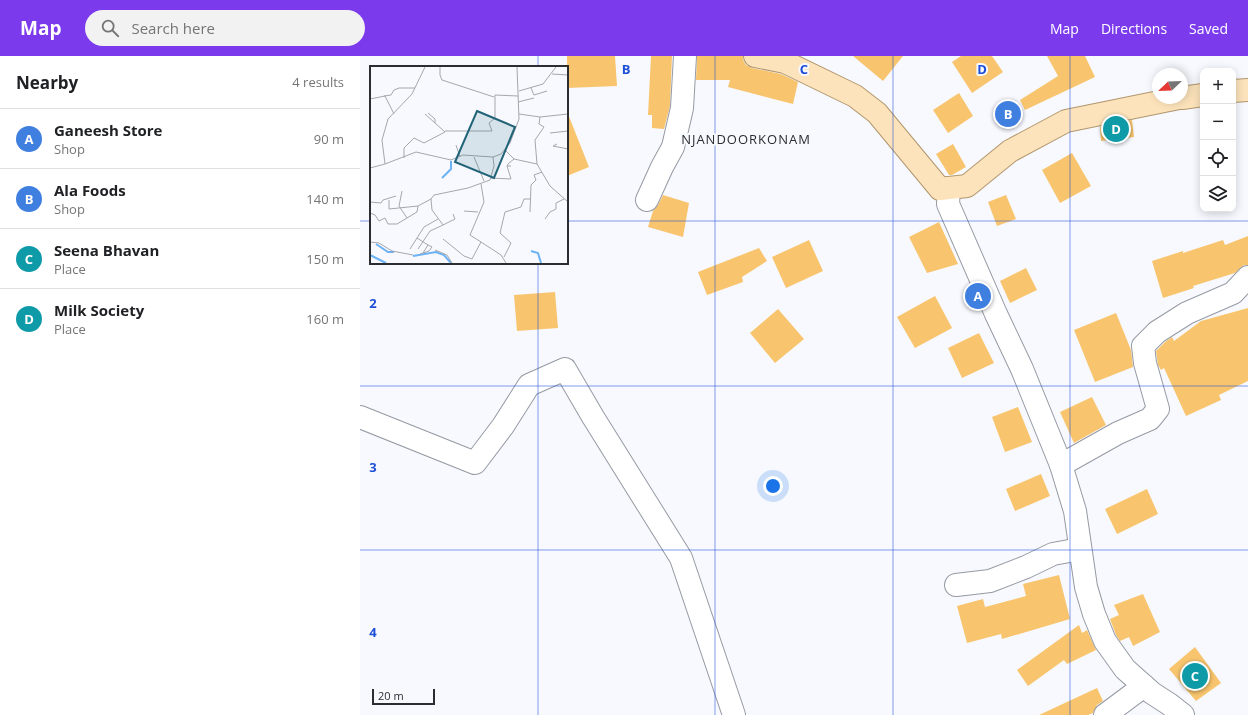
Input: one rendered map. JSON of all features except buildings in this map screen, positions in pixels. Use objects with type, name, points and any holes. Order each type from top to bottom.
[{"type":"main road","points":[[759,56],[785,62],[855,96],[877,113],[940,188],[967,186],[1010,150],[1066,121],[1152,104]]},
{"type":"main road","points":[[1236,91],[1248,90]]},
{"type":"main road","points":[[1188,97],[1200,95]]},
{"type":"street","points":[[647,200],[673,147],[682,108],[685,56]]},
{"type":"street","points":[[949,188],[948,204],[996,314],[1022,369],[1061,465],[1074,511],[1086,587],[1094,614],[1105,641],[1125,669],[1144,686],[1183,715]]},
{"type":"street","points":[[1061,465],[1118,433],[1150,419],[1158,409],[1145,363],[1143,346],[1157,332],[1187,313],[1233,293],[1248,277]]},
{"type":"street","points":[[360,417],[475,463],[503,426],[529,385],[565,369],[593,417],[681,558],[734,715]]},
{"type":"street","points":[[956,585],[990,581],[1026,567],[1053,554],[1080,549]]},
{"type":"street","points":[[1105,715],[1144,686]]},
{"type":"place","name":"Ala Foods","points":[[1008,114]]},
{"type":"place","name":"Milk Society","points":[[1116,129]]},
{"type":"place","name":"Ganeesh Store","points":[[978,296]]},
{"type":"place","name":"Seena Bhavan","points":[[1195,676]]},
{"type":"district","name":"NJANDOORKONAM","points":[[746,139]]}]
